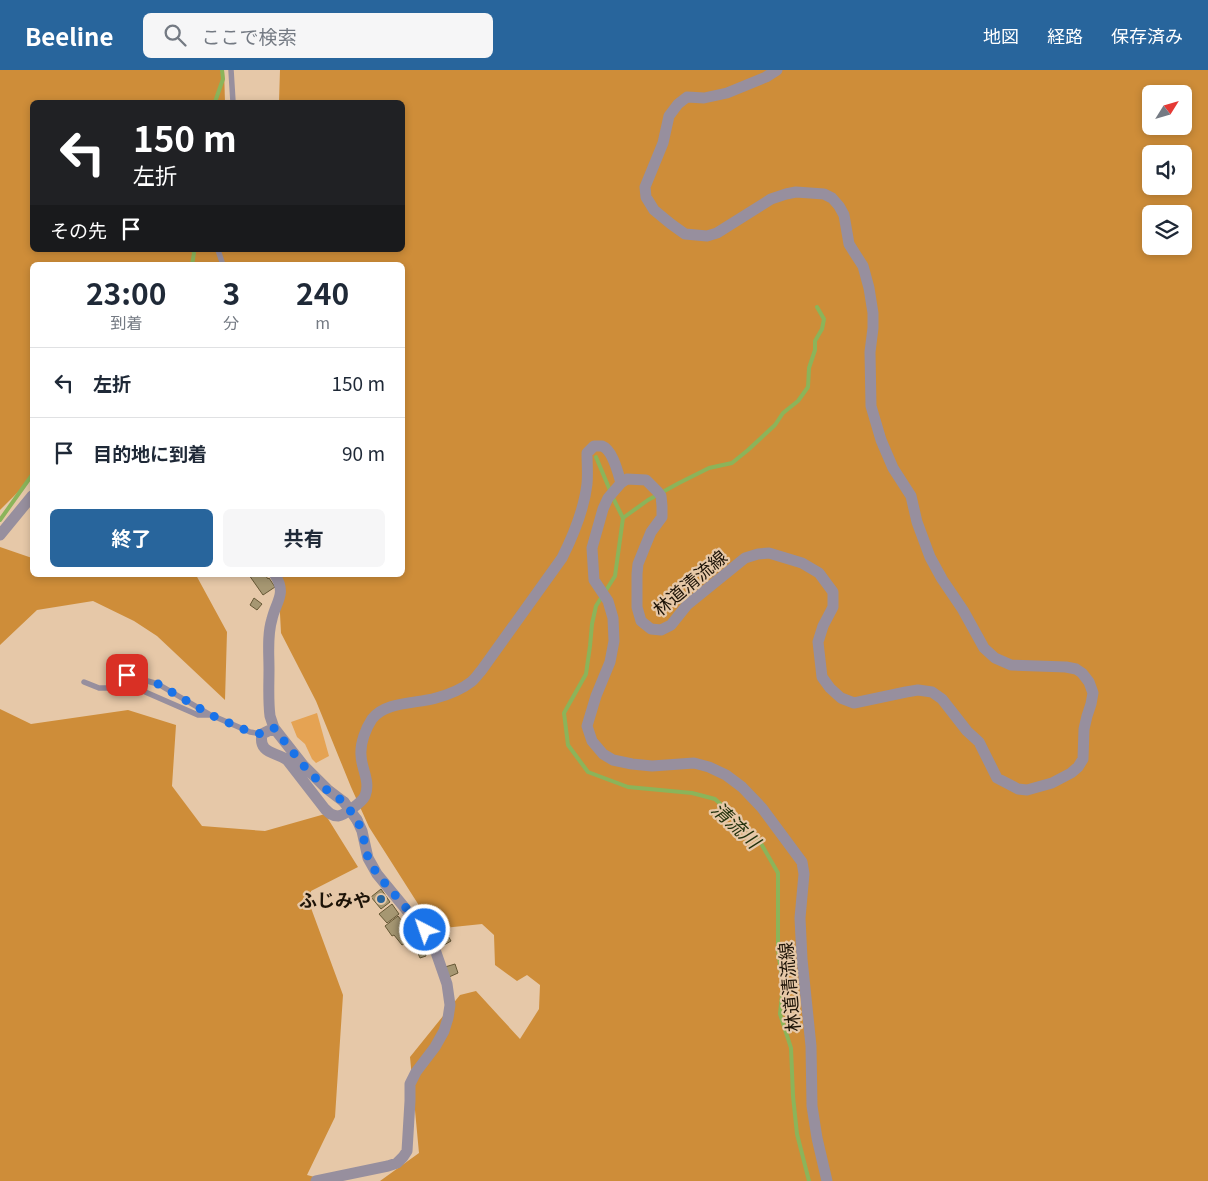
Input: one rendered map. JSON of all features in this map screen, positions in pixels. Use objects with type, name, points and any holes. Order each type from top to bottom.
[{"type":"street","name":"林道清流線","points":[[778,70],[727,93],[704,98],[687,97],[678,104],[669,116],[663,143],[645,186],[646,197],[654,210],[685,234],[707,236],[717,233],[771,199],[786,194],[796,192],[824,194],[832,198],[844,215],[850,244],[863,266],[869,288],[873,313],[870,352],[871,406],[885,450],[893,468],[911,496],[917,522],[930,557],[984,648],[995,658],[1011,665],[1076,669],[1089,682],[1093,693],[1092,704],[1084,729],[1083,759],[1078,767],[1071,774],[1052,783],[1027,790],[1018,789],[997,778],[979,742],[967,731],[942,699],[932,692],[918,690],[854,703],[841,698],[830,688],[822,677],[818,642],[823,626],[833,606],[833,592],[819,573],[802,563],[769,554],[758,554],[745,558],[687,605],[671,625],[661,630],[651,629],[641,621],[637,607],[637,574],[638,564],[651,532],[662,517],[659,494],[646,480],[627,479],[608,498],[592,548],[594,580],[608,601],[613,618],[614,641],[610,662],[596,696],[587,726],[592,741],[603,754],[612,760],[652,766],[694,763],[726,774],[742,787],[762,808],[802,862],[804,874],[800,918],[802,967],[811,1046],[812,1106],[827,1181]]},
{"type":"street","points":[[274,728],[262,734],[262,742],[268,752],[282,756],[286,760],[331,815],[345,814],[361,802],[366,795],[367,786],[361,755],[366,731],[373,718],[380,710],[436,698],[470,682],[481,670],[562,558],[584,507],[587,482],[587,452],[594,446],[602,446],[609,452],[616,465],[621,483]]},
{"type":"street","points":[[0,535],[30,498]]},
{"type":"street","points":[[276,577],[279,582],[280,600],[272,619],[268,640],[269,708],[274,728],[309,771],[327,790],[344,802],[357,820],[362,831],[368,858],[377,874],[432,941],[447,984],[450,1006],[444,1031],[410,1084],[407,1150],[403,1157],[397,1163],[388,1166],[316,1181]]},
{"type":"lane","points":[[231,70],[233,100]]},
{"type":"lane","points":[[112,671],[158,684],[211,715],[250,732],[262,734]]},
{"type":"lane","points":[[84,682],[99,688],[131,688],[198,715],[211,715]]},
{"type":"shaded area","points":[[0,70],[224,70],[225,100],[30,100],[30,252],[405,252],[405,100],[279,100],[280,70],[1208,70],[1208,1181],[380,1181],[419,1153],[410,1057],[460,995],[476,991],[520,1039],[539,1009],[540,985],[527,975],[517,981],[495,965],[494,935],[482,924],[434,929],[369,827],[316,701],[281,633],[278,577],[405,577],[405,262],[30,262],[30,480],[0,510]]},
{"type":"shaded area","points":[[0,547],[30,557],[30,577],[197,577],[227,632],[225,700],[157,636],[134,621],[93,601],[37,610],[0,645]]},
{"type":"shaded area","points":[[0,709],[31,724],[128,710],[176,725],[172,786],[202,826],[265,831],[325,814],[358,867],[311,891],[311,908],[343,995],[335,1117],[307,1175],[330,1181],[0,1181]]},
{"type":"shaded area","points":[[317,713],[329,756],[316,763],[305,744],[297,737],[291,722]]},
{"type":"building","points":[[250,577],[269,578],[275,587],[263,595]]},
{"type":"building","points":[[254,598],[262,604],[257,610],[250,605]]},
{"type":"building","name":"ふじみや","points":[[381,889],[390,902],[381,909],[371,897]]},
{"type":"building","points":[[392,904],[399,914],[387,923],[379,914]]},
{"type":"building","points":[[398,916],[415,938],[402,945],[385,926]]},
{"type":"building","points":[[446,932],[451,941],[444,945],[439,936]]},
{"type":"building","points":[[424,949],[426,956],[420,958],[417,951]]},
{"type":"building","points":[[455,964],[458,973],[449,977],[445,967]]},
{"type":"waterway","points":[[216,100],[223,79],[222,70]]},
{"type":"waterway","points":[[192,262],[194,252]]},
{"type":"waterway","points":[[623,518],[648,500],[679,483],[709,468],[732,463],[775,425],[783,413],[798,401],[808,387],[809,368],[815,350],[815,341],[822,329],[824,319],[817,307]]},
{"type":"waterway","points":[[596,457],[623,518]]},
{"type":"waterway","points":[[0,520],[30,478]]},
{"type":"waterway","name":"清流川","points":[[623,518],[615,576],[596,606],[586,674],[564,713],[568,745],[588,772],[628,787],[692,793],[715,799],[759,840],[778,873],[778,950],[783,985],[780,1014],[791,1048],[797,1134],[809,1181]]},
{"type":"place","name":"ふじみや","points":[[381,899]]},
{"type":"route","points":[[127,675],[158,684],[211,715],[250,732],[262,734],[274,728],[303,765],[327,790],[344,802],[357,820],[362,831],[368,858],[377,874],[425,930]]}]
